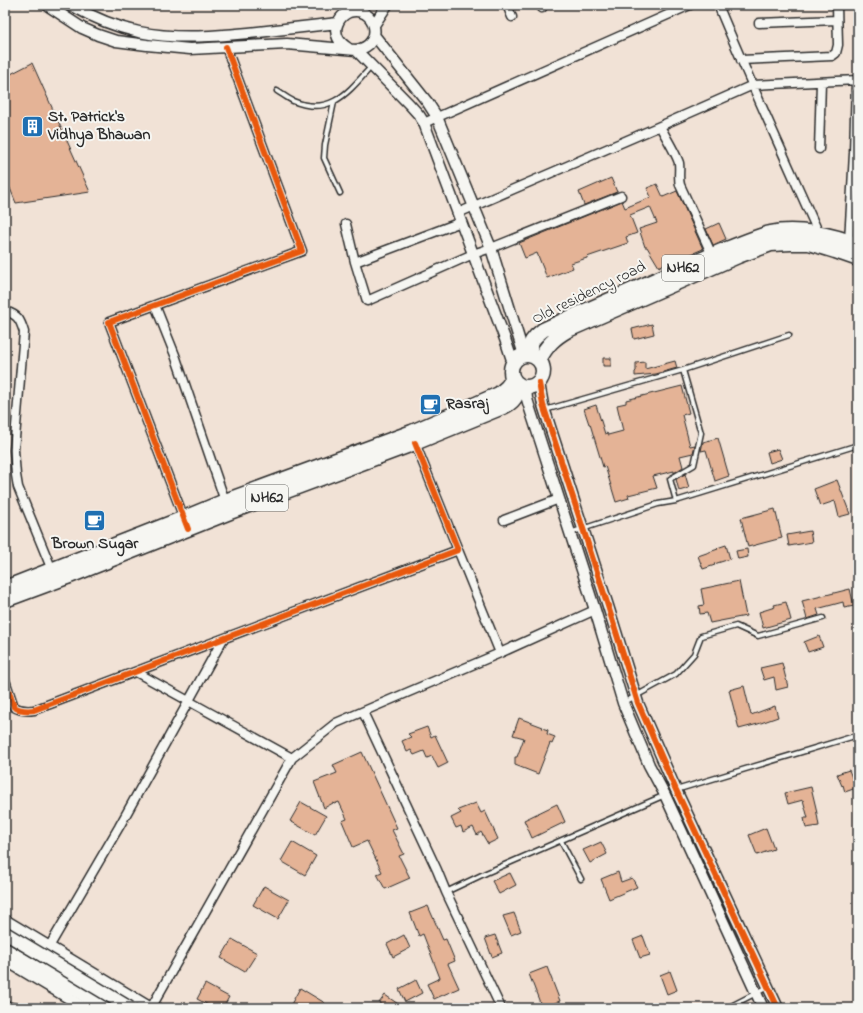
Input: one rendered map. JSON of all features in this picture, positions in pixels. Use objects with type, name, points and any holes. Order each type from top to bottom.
[{"type":"highway","name":"Old residency road","points":[[526,358],[532,341],[544,330],[735,245],[770,233],[790,230],[819,234],[854,243]]},
{"type":"highway","name":"Old residency road","points":[[526,358],[544,350],[557,336],[568,330],[738,256],[771,244],[809,244],[858,259]]},
{"type":"highway","name":"NH62","points":[[5,600],[67,577],[186,523],[225,501],[412,432],[499,394],[507,387],[525,384],[542,377],[544,371],[543,365],[526,358],[511,368],[511,374],[525,384]]},
{"type":"highway","name":"NH62","points":[[5,588],[186,523],[230,512],[415,443],[509,404],[525,384]]},
{"type":"main road","points":[[5,933],[130,1008]]},
{"type":"main road","points":[[5,949],[106,1008]]},
{"type":"street","points":[[47,5],[82,28],[116,41],[190,49],[286,44],[320,48],[352,49],[361,49],[370,44],[373,40],[374,30],[371,19],[367,15],[360,12],[358,8],[344,15],[340,19],[336,31],[338,38],[342,45],[352,49],[372,66],[410,105],[424,122],[505,339],[526,358]]},
{"type":"street","points":[[71,5],[104,22],[138,32],[172,36],[224,35],[338,23]]},
{"type":"street","points":[[374,30],[387,5]]},
{"type":"street","points":[[506,5],[512,17]]},
{"type":"street","points":[[424,122],[690,5]]},
{"type":"street","points":[[718,5],[819,234]]},
{"type":"street","points":[[741,60],[832,56],[836,53],[838,45],[837,5]]},
{"type":"street","points":[[759,24],[837,20]]},
{"type":"street","points":[[374,30],[437,117],[492,248],[526,358]]},
{"type":"street","points":[[186,523],[109,322],[302,251],[226,47]]},
{"type":"street","points":[[355,262],[460,218],[474,206],[753,85],[821,82],[857,81],[854,153],[854,243]]},
{"type":"street","points":[[819,148],[821,82]]},
{"type":"street","points":[[660,126],[678,159],[680,185],[712,255]]},
{"type":"street","points":[[346,224],[355,262],[367,301],[473,254],[492,248],[621,196]]},
{"type":"street","points":[[155,305],[175,355],[225,501]]},
{"type":"street","points":[[5,311],[14,314],[20,320],[24,332],[14,450],[18,487],[52,570]]},
{"type":"street","points":[[525,384],[541,397],[638,703],[676,790],[778,1008]]},
{"type":"street","points":[[525,384],[530,409],[595,610],[623,703],[650,765],[763,1008]]},
{"type":"street","points":[[415,443],[500,653]]},
{"type":"street","points":[[504,520],[559,499]]},
{"type":"street","points":[[5,680],[14,707],[19,710],[34,710],[458,550]]},
{"type":"street","points":[[5,920],[151,1008],[292,758],[336,723],[500,653],[595,610]]},
{"type":"street","points":[[49,947],[119,827],[223,639]]},
{"type":"street","points":[[136,672],[292,758]]},
{"type":"street","points":[[363,712],[501,1008]]},
{"type":"street","points":[[5,960],[84,1008]]},
{"type":"lane","points":[[277,91],[292,101],[308,105],[318,106],[334,102],[344,95],[372,66]]},
{"type":"lane","points":[[334,102],[325,145],[324,158],[340,193]]},
{"type":"lane","points":[[545,410],[683,370],[790,335]]},
{"type":"lane","points":[[676,501],[670,479],[694,465],[701,433],[683,370]]},
{"type":"lane","points":[[570,533],[658,504],[676,501],[858,445]]},
{"type":"lane","points":[[623,703],[676,674],[694,654],[701,636],[736,626],[758,636],[823,618]]},
{"type":"lane","points":[[676,790],[858,735]]},
{"type":"lane","points":[[446,892],[665,795]]},
{"type":"lane","points":[[561,841],[581,879]]},
{"type":"lane","points":[[5,942],[16,926]]},
{"type":"lane","points":[[726,1008],[769,987]]},
{"type":"lane","points":[[5,1004],[28,1008]]},
{"type":"building","name":"St. Patrick's Vidhya Bhawan","points":[[32,63],[90,192],[16,203],[5,176],[5,77]]},
{"type":"building","points":[[611,178],[617,192],[584,205],[579,192]]},
{"type":"building","points":[[657,184],[663,197],[677,191],[703,249],[675,261],[674,258],[659,267],[647,247],[645,247],[639,229],[657,223],[650,207],[630,215],[637,233],[626,237],[628,243],[571,263],[573,268],[547,278],[537,253],[525,258],[519,243],[622,201],[625,208],[651,197],[647,188]]},
{"type":"building","points":[[719,223],[726,239],[713,245],[706,229]]},
{"type":"building","points":[[652,324],[654,334],[634,339],[632,329]]},
{"type":"building","points":[[603,358],[611,358],[611,366],[603,366]]},
{"type":"building","points":[[675,361],[677,368],[656,374],[635,376],[636,363],[645,362],[645,369]]},
{"type":"building","points":[[682,386],[689,413],[682,415],[690,446],[695,445],[693,453],[680,456],[683,467],[674,473],[674,471],[653,476],[657,488],[628,495],[629,498],[616,502],[605,466],[603,467],[584,409],[596,405],[605,434],[607,433],[608,435],[623,431],[617,405],[626,403],[626,400]]},
{"type":"building","points":[[718,438],[729,476],[715,481],[706,450],[701,451],[703,442]]},
{"type":"building","points":[[778,449],[782,459],[770,463],[767,452]]},
{"type":"building","points":[[685,474],[689,488],[679,491],[676,479]]},
{"type":"building","points":[[837,480],[850,514],[839,517],[835,501],[820,506],[814,489]]},
{"type":"building","points":[[775,509],[782,538],[748,547],[741,518]]},
{"type":"building","points":[[810,531],[812,542],[789,546],[787,535]]},
{"type":"building","points":[[726,545],[730,559],[703,569],[698,556]]},
{"type":"building","points":[[747,549],[748,557],[738,559],[736,551]]},
{"type":"building","points":[[739,581],[746,616],[710,623],[707,613],[700,614],[699,606],[704,605],[701,589]]},
{"type":"building","points":[[850,589],[854,606],[844,608],[843,602],[817,609],[819,615],[807,619],[802,601]]},
{"type":"building","points":[[786,602],[791,620],[763,628],[759,612],[775,607],[774,605]]},
{"type":"building","points":[[819,636],[823,647],[808,652],[804,642]]},
{"type":"building","points":[[782,663],[788,687],[776,690],[774,677],[764,680],[760,668]]},
{"type":"building","points":[[744,686],[751,715],[775,706],[778,717],[739,729],[729,690]]},
{"type":"building","points":[[519,718],[543,727],[542,728],[548,730],[547,734],[555,737],[552,744],[550,743],[538,774],[515,765],[515,757],[517,757],[524,738],[513,735]]},
{"type":"building","points":[[427,727],[431,737],[435,735],[448,763],[438,768],[432,756],[427,758],[424,751],[414,755],[411,750],[407,752],[402,741],[411,737],[408,734]]},
{"type":"building","points":[[362,752],[397,828],[392,830],[404,854],[399,856],[410,878],[385,889],[377,874],[382,872],[367,841],[353,847],[342,821],[347,819],[339,802],[333,803],[324,808],[314,782],[337,773],[333,765]]},
{"type":"building","points":[[849,770],[856,788],[845,792],[837,774]]},
{"type":"building","points":[[811,787],[819,826],[806,828],[804,818],[808,818],[803,800],[788,804],[785,793]]},
{"type":"building","points":[[301,802],[326,816],[315,835],[290,821]]},
{"type":"building","points":[[476,803],[481,813],[485,811],[498,839],[488,844],[481,832],[477,835],[473,827],[463,832],[461,826],[456,828],[451,818],[461,813],[458,810]]},
{"type":"building","points":[[557,804],[565,822],[532,838],[524,820]]},
{"type":"building","points":[[766,828],[774,849],[757,855],[749,835]]},
{"type":"building","points":[[292,842],[316,856],[305,875],[281,861]]},
{"type":"building","points":[[601,842],[607,854],[590,863],[583,850]]},
{"type":"building","points":[[618,872],[621,882],[632,878],[637,887],[609,899],[601,879]]},
{"type":"building","points":[[510,873],[516,885],[499,894],[492,881]]},
{"type":"building","points":[[264,886],[289,900],[278,919],[253,905]]},
{"type":"building","points":[[428,906],[443,940],[446,939],[455,961],[448,964],[459,988],[434,999],[427,984],[440,978],[423,934],[419,936],[410,913]]},
{"type":"building","points":[[514,913],[521,931],[511,935],[503,916]]},
{"type":"building","points":[[404,935],[410,948],[393,957],[387,944]]},
{"type":"building","points":[[495,935],[502,953],[492,957],[485,938]]},
{"type":"building","points":[[643,936],[650,955],[640,958],[633,940]]},
{"type":"building","points":[[232,939],[257,953],[245,972],[221,958]]},
{"type":"building","points":[[547,967],[560,1001],[542,1008],[529,974]]},
{"type":"building","points":[[670,971],[677,990],[667,994],[660,975]]},
{"type":"building","points":[[416,980],[422,993],[405,1002],[399,989]]},
{"type":"building","points":[[205,984],[229,997],[223,1008],[214,1008],[197,999]]},
{"type":"building","points":[[300,988],[325,1003],[322,1008],[289,1008]]},
{"type":"building","points":[[385,995],[404,1008],[380,1008],[382,1005],[379,1003]]},
{"type":"cycle path","points":[[188,529],[109,322],[302,251],[226,47]]},
{"type":"cycle path","points":[[539,383],[543,405],[638,703],[676,790],[778,1008]]},
{"type":"cycle path","points":[[5,680],[14,707],[29,711],[34,710],[458,550],[415,443]]},
{"type":"place","name":"St. Patrick's Vidhya Bhawan","points":[[33,126]]},
{"type":"place","name":"Rasraj","points":[[430,404]]},
{"type":"place","name":"Brown Sugar","points":[[95,521]]}]
